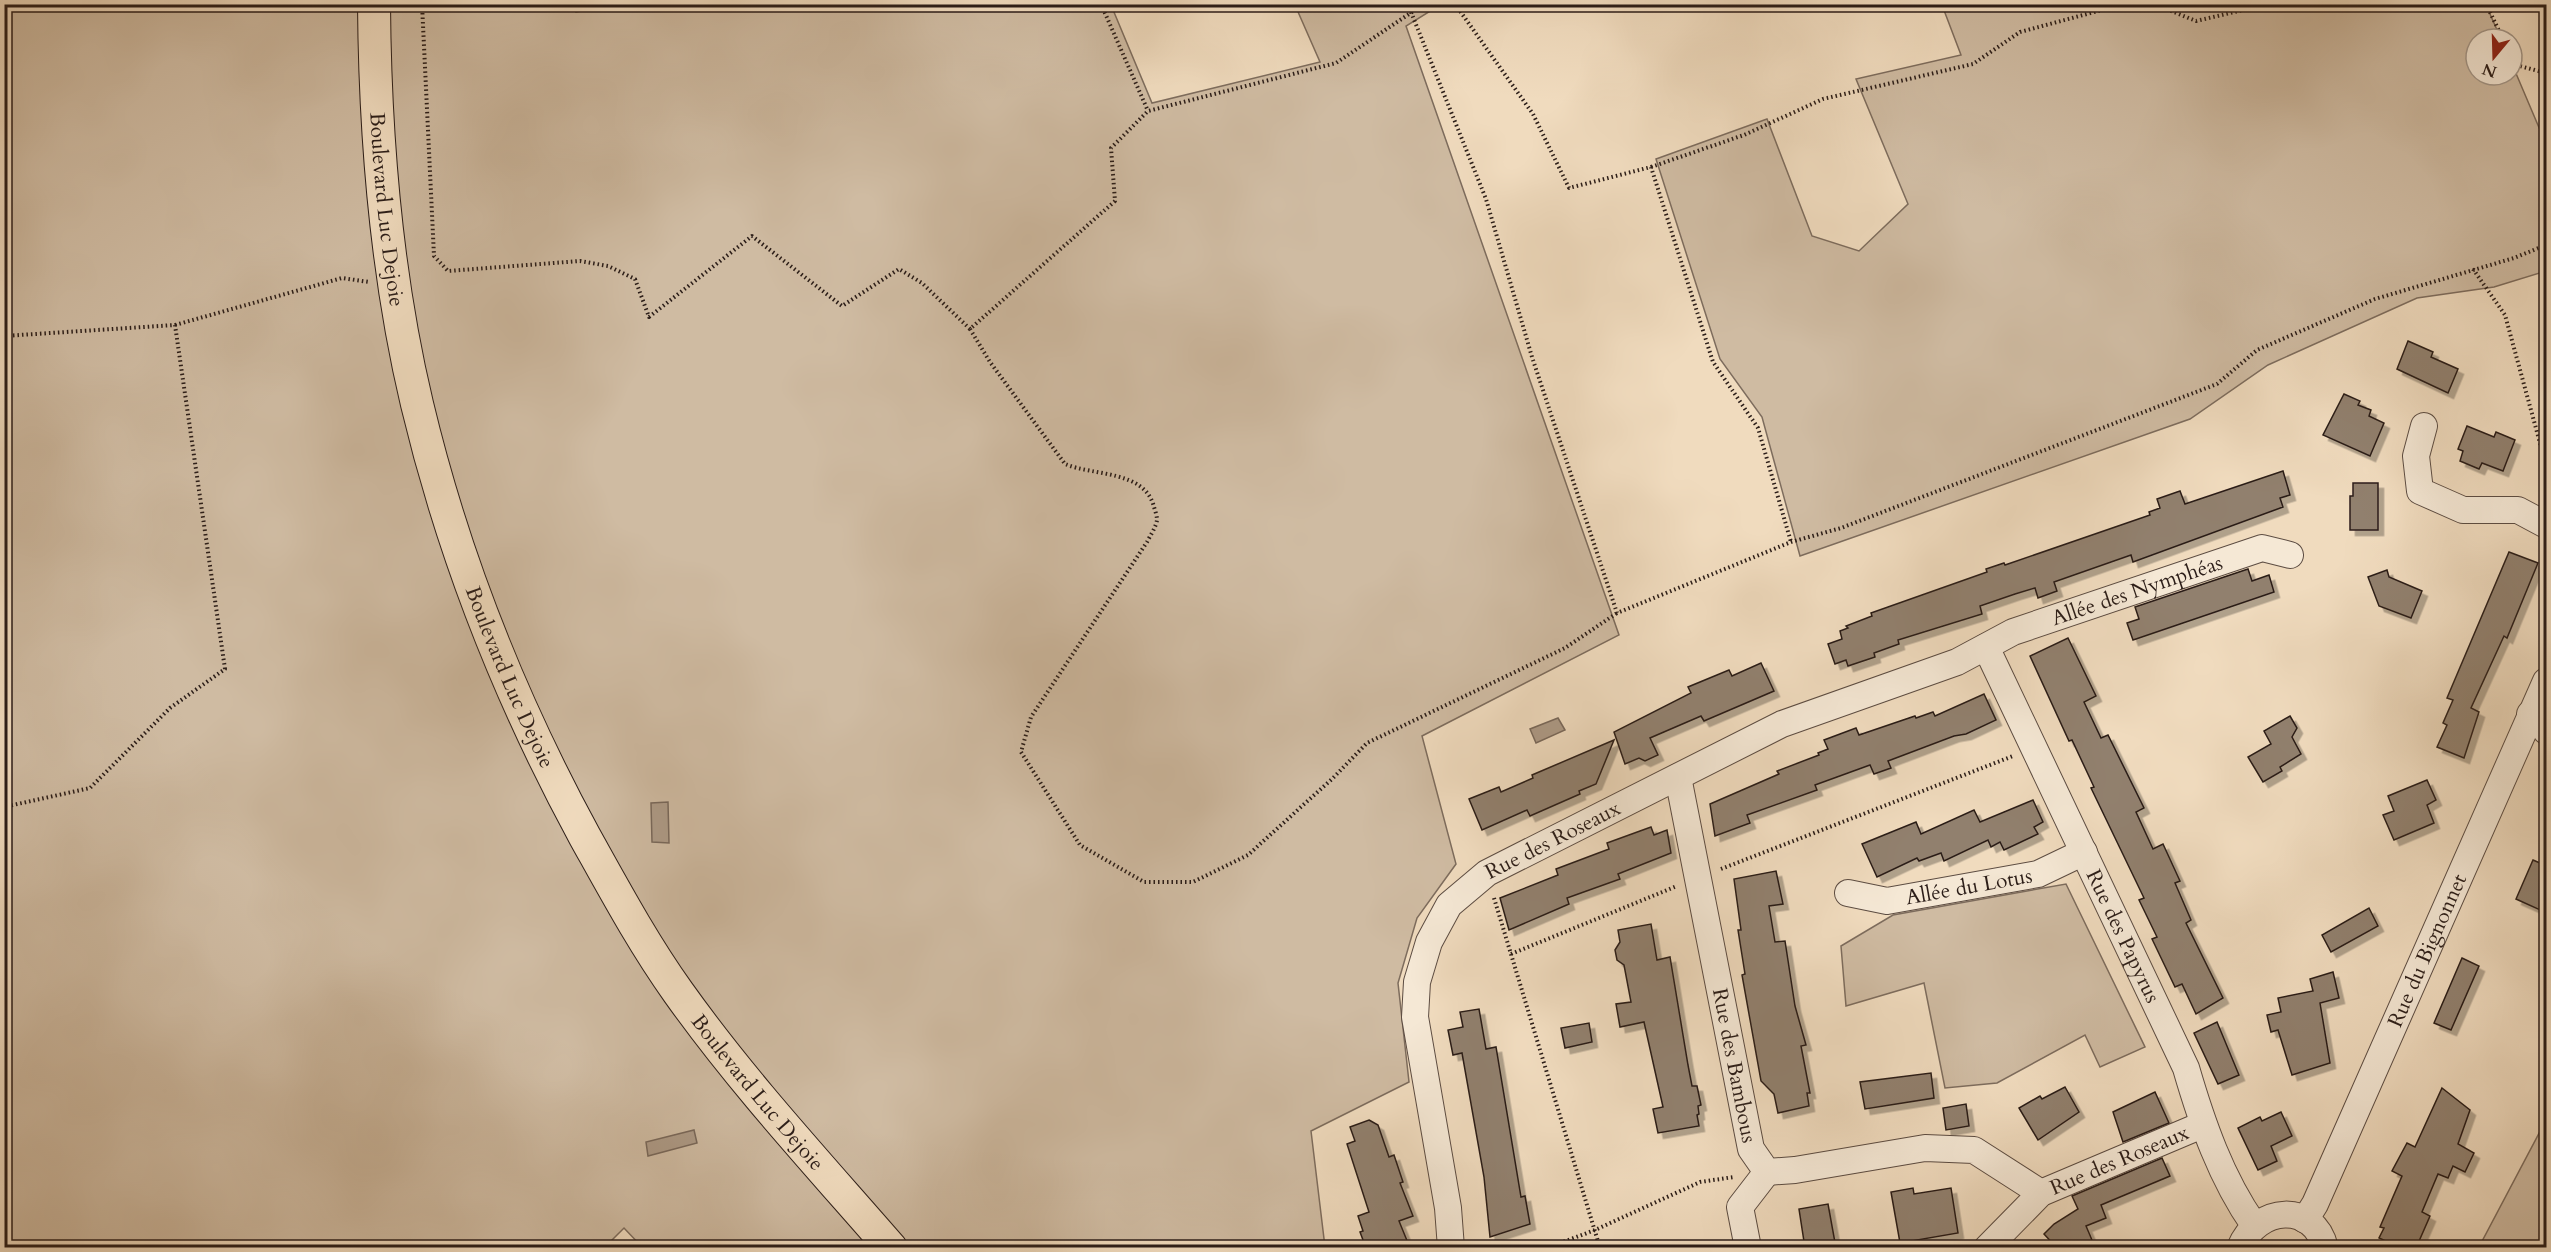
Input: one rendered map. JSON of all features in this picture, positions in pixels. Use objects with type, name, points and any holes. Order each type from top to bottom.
[{"type":"main road","name":"Boulevard Luc Dejoie","points":[[374,4],[380,162],[395,286],[417,404],[466,571],[503,665],[554,779],[614,889],[677,991],[755,1090],[891,1248]]},
{"type":"street","points":[[2424,426],[2416,456],[2420,491],[2463,510],[2518,510],[2547,525]]},
{"type":"street","name":"Allée des Nymphéas","points":[[1986,647],[2013,632],[2262,548],[2290,555]]},
{"type":"street","name":"Rue des Roseaux","points":[[1451,1248],[1448,1208],[1416,1029],[1417,982],[1430,942],[1449,905],[1487,873],[1782,724],[1957,662],[1986,647]]},
{"type":"street","name":"Rue des Papyrus","points":[[1986,647],[2186,1068],[2202,1125],[2239,1204],[2253,1225]]},
{"type":"street","name":"Rue du Bignonnet","points":[[2305,1220],[2315,1204],[2539,722],[2547,681]]},
{"type":"street","name":"Rue des Bambous","points":[[1678,777],[1751,1149],[1767,1172]]},
{"type":"street","name":"Allée du Lotus","points":[[1848,893],[1887,901],[2038,874],[2084,852]]},
{"type":"street","name":"Rue des Roseaux","points":[[1987,1248],[2041,1193],[2202,1125]]},
{"type":"street","points":[[1748,1248],[1740,1207],[1767,1172],[1795,1170],[1925,1148],[1974,1150],[2041,1193]]},
{"type":"street","points":[[2240,1248],[2253,1225],[2278,1214],[2305,1220],[2315,1229],[2325,1248]]},
{"type":"path","points":[[422,4],[434,256],[448,271],[580,261],[608,266],[635,279],[649,317],[752,236],[843,306],[899,269],[922,283],[970,329],[990,362],[1065,464],[1080,471],[1108,474],[1141,485],[1152,499],[1157,520],[1147,542],[1031,717],[1021,752],[1080,845],[1144,882],[1193,882],[1248,855],[1333,778],[1367,743],[1564,648],[1617,613],[1791,542],[1841,528],[2217,384],[2257,350],[2375,299],[2547,246]]},
{"type":"path","points":[[1101,4],[1148,111]]},
{"type":"path","points":[[970,329],[1115,201],[1111,148],[1148,111],[1336,63],[1424,4]]},
{"type":"path","points":[[1455,4],[1533,114],[1569,188],[1651,167],[1744,135],[1823,99],[1973,64],[2020,32],[2124,4]]},
{"type":"path","points":[[2154,4],[2196,21],[2269,4]]},
{"type":"path","points":[[2486,4],[2497,27]]},
{"type":"path","points":[[1412,12],[1486,198],[1532,357],[1617,613]]},
{"type":"path","points":[[2524,67],[2547,73]]},
{"type":"path","points":[[1651,167],[1713,362],[1758,428],[1791,542]]},
{"type":"path","points":[[2473,269],[2505,315],[2547,465]]},
{"type":"path","points":[[4,336],[175,325],[342,278],[395,286]]},
{"type":"path","points":[[4,807],[90,788],[170,708],[225,669],[175,325]]},
{"type":"path","points":[[1511,954],[1698,878],[2014,756],[2019,766]]},
{"type":"path","points":[[1487,873],[1600,1248]]},
{"type":"path","points":[[1547,1248],[1595,1230],[1700,1182],[1767,1172]]},
{"type":"shaded area","points":[[575,4],[576,12],[616,4],[1111,5],[1152,103],[1320,62],[1295,5],[1440,5],[1406,26],[1619,635],[1422,736],[1456,864],[1417,918],[1398,983],[1409,1082],[1311,1131],[1325,1247],[643,1248],[624,1228],[604,1248],[5,1248],[5,5]]},
{"type":"shaded area","points":[[1942,5],[2486,5],[2496,27],[2464,27],[2464,87],[2522,87],[2546,144],[2546,271],[2494,287],[2417,298],[2268,365],[2190,419],[1800,556],[1762,417],[1720,359],[1656,159],[1767,119],[1812,236],[1859,251],[1908,204],[1856,79],[1961,55]]},
{"type":"shaded area","points":[[1558,718],[1565,730],[1536,743],[1530,729]]},
{"type":"shaded area","points":[[668,802],[669,843],[652,842],[651,803]]},
{"type":"shaded area","points":[[2066,884],[2145,1047],[2100,1067],[2085,1035],[1997,1083],[1945,1088],[1924,983],[1846,1006],[1841,946],[1893,915]]},
{"type":"shaded area","points":[[2546,1120],[2546,1247],[2479,1247]]},
{"type":"shaded area","points":[[694,1130],[697,1143],[648,1156],[646,1142]]},
{"type":"building","points":[[2408,341],[2433,352],[2431,357],[2458,369],[2448,393],[2397,369]]},
{"type":"building","points":[[2344,394],[2360,401],[2358,405],[2371,410],[2369,416],[2384,423],[2370,456],[2323,435]]},
{"type":"building","points":[[2467,426],[2494,437],[2496,432],[2515,440],[2503,471],[2482,463],[2479,469],[2460,461],[2463,451],[2458,449]]},
{"type":"building","points":[[2283,471],[2290,495],[2280,498],[2283,507],[2133,562],[2131,555],[2054,582],[2057,591],[2038,598],[2035,588],[1980,606],[1982,614],[1898,640],[1899,644],[1874,653],[1875,657],[1848,666],[1846,660],[1835,664],[1828,644],[1842,639],[1840,631],[1848,628],[1846,626],[1872,616],[1871,613],[1987,572],[1986,569],[2004,563],[2005,565],[2150,515],[2149,512],[2160,508],[2157,499],[2180,491],[2185,504]]},
{"type":"building","points":[[2353,483],[2378,483],[2378,530],[2350,530],[2350,496],[2353,496]]},
{"type":"building","points":[[2509,552],[2538,563],[2507,638],[2504,636],[2471,708],[2479,712],[2464,758],[2437,747],[2447,725],[2443,723],[2453,700],[2447,698]]},
{"type":"building","points":[[2248,569],[2252,581],[2269,575],[2274,592],[2133,640],[2127,623],[2139,619],[2135,607]]},
{"type":"building","points":[[2387,570],[2389,577],[2422,591],[2411,618],[2379,606],[2368,577]]},
{"type":"building","points":[[2068,638],[2096,696],[2084,702],[2101,738],[2108,735],[2144,808],[2136,812],[2153,849],[2163,844],[2180,881],[2175,883],[2191,920],[2186,923],[2223,998],[2196,1014],[2182,984],[2175,987],[2152,939],[2157,937],[2139,900],[2144,898],[2091,788],[2094,787],[2072,740],[2069,741],[2030,656]]},
{"type":"building","points":[[1761,663],[1774,691],[1704,721],[1701,716],[1650,738],[1658,755],[1645,761],[1639,758],[1625,764],[1614,732],[1691,693],[1688,687],[1729,670],[1732,676]]},
{"type":"building","points":[[1984,694],[1996,720],[1966,734],[1954,736],[1888,761],[1891,768],[1874,774],[1870,765],[1815,785],[1817,790],[1747,815],[1750,823],[1715,836],[1710,804],[1779,774],[1777,771],[1819,755],[1818,753],[1828,749],[1824,740],[1856,728],[1859,735],[1915,716],[1916,718],[1933,712],[1935,716]]},
{"type":"building","points":[[2290,716],[2297,728],[2292,737],[2301,754],[2280,767],[2282,771],[2263,782],[2248,757],[2271,744],[2264,731]]},
{"type":"building","points":[[1614,740],[1596,784],[1579,791],[1580,794],[1530,816],[1527,810],[1482,830],[1469,799],[1499,787],[1501,792],[1533,778],[1532,775]]},
{"type":"building","points":[[2427,780],[2436,800],[2427,805],[2434,823],[2394,840],[2383,815],[2394,811],[2388,796]]},
{"type":"building","points":[[2033,800],[2043,822],[2034,827],[2038,834],[2004,850],[2000,842],[1991,847],[1988,840],[1944,861],[1941,853],[1919,861],[1917,858],[1877,877],[1862,844],[1916,822],[1921,834],[1974,810],[1980,822]]},
{"type":"building","points":[[1651,827],[1654,835],[1667,830],[1671,853],[1618,874],[1620,879],[1567,898],[1569,904],[1509,930],[1500,898],[1558,875],[1556,869],[1609,849],[1607,843]]},
{"type":"building","points":[[2533,860],[2547,866],[2547,913],[2516,899]]},
{"type":"building","points":[[1776,871],[1783,904],[1769,906],[1775,942],[1785,941],[1795,1006],[1806,1045],[1801,1046],[1810,1093],[1807,1093],[1809,1106],[1778,1113],[1774,1094],[1761,1081],[1742,975],[1745,974],[1738,930],[1741,930],[1734,879]]},
{"type":"building","points":[[2369,908],[2378,926],[2331,952],[2322,935]]},
{"type":"building","points":[[1651,924],[1657,960],[1670,957],[1692,1086],[1697,1086],[1701,1105],[1698,1106],[1699,1114],[1697,1115],[1699,1126],[1658,1133],[1653,1109],[1663,1107],[1644,1022],[1620,1027],[1616,1004],[1631,1002],[1624,965],[1617,960],[1615,950],[1620,942],[1618,930]]},
{"type":"building","points":[[2462,958],[2479,966],[2451,1030],[2434,1023]]},
{"type":"building","points":[[2333,972],[2339,998],[2320,1003],[2330,1063],[2292,1075],[2278,1030],[2271,1032],[2267,1015],[2281,1012],[2278,998],[2313,991],[2310,979]]},
{"type":"building","points":[[1479,1009],[1486,1049],[1496,1047],[1521,1197],[1525,1196],[1530,1224],[1490,1237],[1484,1177],[1462,1053],[1453,1055],[1448,1030],[1463,1027],[1460,1012]]},
{"type":"building","points":[[2217,1022],[2239,1075],[2218,1084],[2194,1033]]},
{"type":"building","points":[[1589,1023],[1592,1042],[1565,1048],[1561,1028]]},
{"type":"building","points":[[1931,1073],[1934,1098],[1865,1109],[1860,1082]]},
{"type":"building","points":[[2065,1087],[2079,1112],[2038,1140],[2019,1108],[2040,1096],[2042,1099]]},
{"type":"building","points":[[2442,1088],[2470,1110],[2458,1144],[2474,1153],[2465,1172],[2453,1166],[2448,1178],[2438,1174],[2422,1212],[2430,1216],[2416,1248],[2401,1248],[2379,1238],[2384,1228],[2380,1227],[2402,1176],[2392,1171],[2407,1143],[2415,1147]]},
{"type":"building","points":[[2155,1092],[2169,1123],[2123,1142],[2113,1112]]},
{"type":"building","points":[[1966,1104],[1969,1126],[1946,1130],[1943,1108]]},
{"type":"building","points":[[2281,1112],[2292,1136],[2271,1146],[2277,1161],[2258,1170],[2238,1128],[2260,1117],[2262,1121]]},
{"type":"building","points":[[1369,1120],[1378,1125],[1389,1157],[1394,1155],[1403,1182],[1400,1183],[1413,1216],[1399,1221],[1410,1248],[1366,1248],[1360,1232],[1363,1231],[1358,1216],[1369,1212],[1347,1144],[1355,1141],[1350,1127]]},
{"type":"building","points":[[2162,1158],[2170,1176],[2101,1205],[2106,1218],[2086,1226],[2092,1240],[2074,1248],[2057,1248],[2044,1234],[2054,1224],[2078,1209],[2072,1196]]},
{"type":"building","points":[[1913,1188],[1914,1194],[1951,1188],[1958,1233],[1900,1243],[1891,1192]]},
{"type":"building","points":[[1828,1204],[1836,1248],[1805,1248],[1799,1209]]}]
